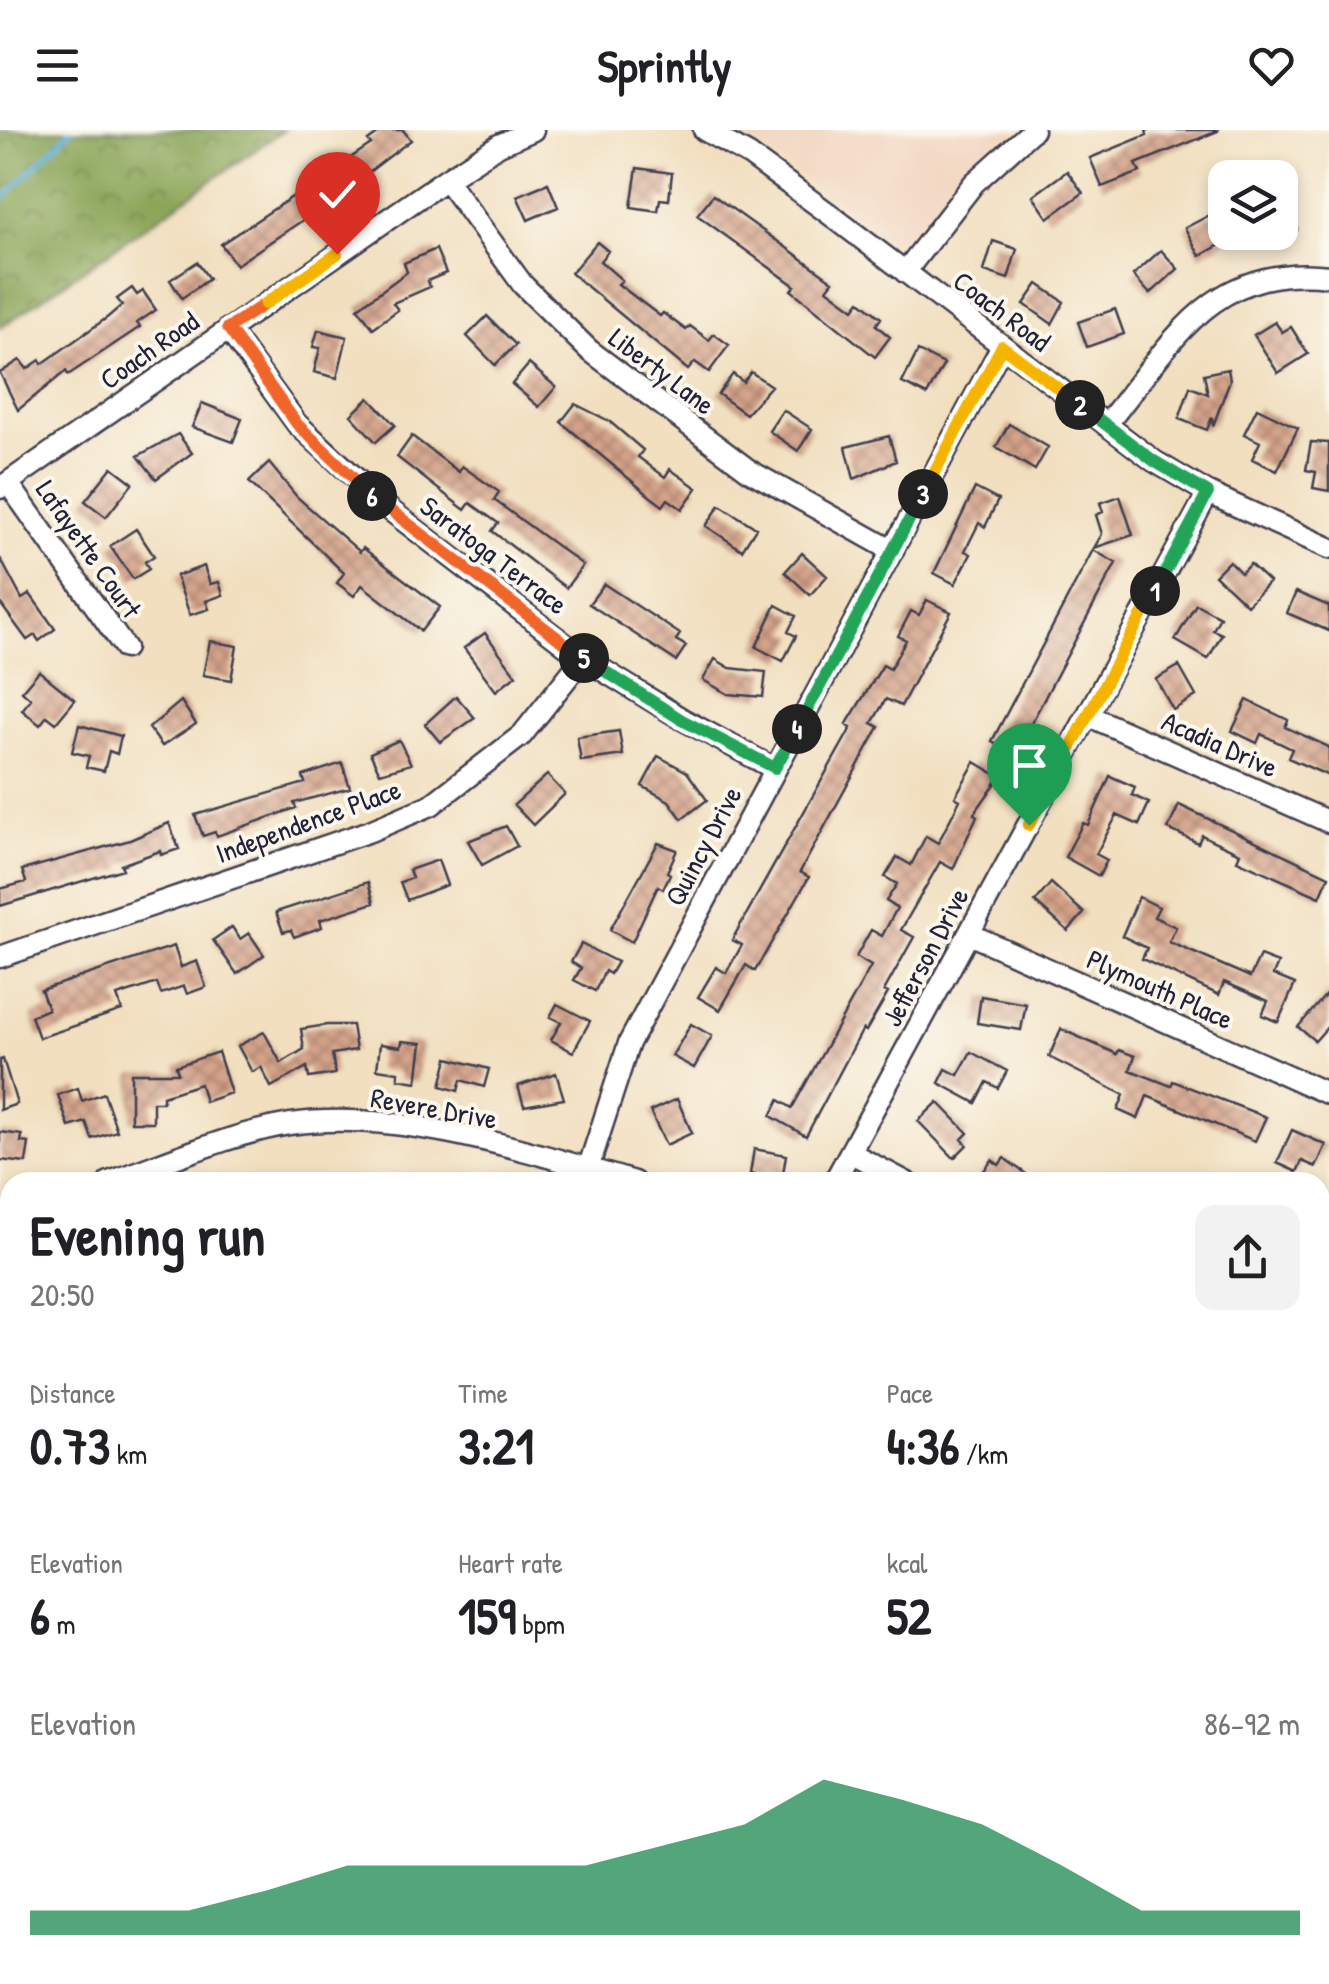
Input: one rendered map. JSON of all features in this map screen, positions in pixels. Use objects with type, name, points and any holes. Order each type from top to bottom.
[{"type":"street","name":"Coach Road","points":[[4,485],[446,179],[499,145],[532,130]]},
{"type":"street","name":"Coach Road","points":[[704,130],[749,155],[1106,425],[1208,493],[1329,548]]},
{"type":"street","points":[[905,272],[974,184],[1033,130]]},
{"type":"street","name":"Liberty Lane","points":[[446,179],[524,285],[589,350],[750,471],[892,551]]},
{"type":"street","points":[[1106,425],[1179,330],[1213,300],[1280,274],[1329,276]]},
{"type":"street","name":"Saratoga Terrace","points":[[228,328],[297,424],[349,476],[584,658],[682,720],[775,768]]},
{"type":"street","name":"Quincy Drive","points":[[588,1169],[629,1043],[1002,346]]},
{"type":"street","name":"Lafayette Court","points":[[4,485],[125,648]]},
{"type":"street","name":"Jefferson Drive","points":[[840,1172],[1208,493]]},
{"type":"street","name":"Independence Place","points":[[0,957],[415,813],[455,790],[510,746],[540,716],[584,658]]},
{"type":"street","name":"Acadia Drive","points":[[1089,716],[1329,822]]},
{"type":"street","name":"Plymouth Place","points":[[968,934],[1329,1094]]},
{"type":"street","name":"Revere Drive","points":[[139,1172],[271,1128],[352,1121],[415,1128],[599,1172]]},
{"type":"street","points":[[851,1153],[887,1172]]},
{"type":"shaded area","points":[[739,130],[1018,130],[975,167],[920,233],[904,242],[885,240]]},
{"type":"green space","points":[[0,130],[284,130],[0,328]]},
{"type":"building","points":[[383,130],[403,130],[411,140],[344,191],[331,171],[371,144],[368,141]]},
{"type":"building","points":[[1146,130],[1218,131],[1136,164],[1140,172],[1102,187],[1090,158],[1147,135]]},
{"type":"building","points":[[637,168],[672,173],[669,200],[660,199],[658,211],[631,207]]},
{"type":"building","points":[[1067,171],[1083,193],[1048,218],[1033,196]]},
{"type":"building","points":[[548,183],[558,207],[528,220],[517,196]]},
{"type":"building","points":[[301,191],[315,212],[236,265],[221,244]]},
{"type":"building","points":[[713,195],[833,281],[827,289],[854,309],[860,301],[881,318],[876,325],[890,337],[875,357],[791,290],[795,286],[697,215]]},
{"type":"building","points":[[1208,216],[1211,250],[1200,256],[1185,228]]},
{"type":"building","points":[[993,241],[1017,249],[1008,279],[984,271]]},
{"type":"building","points":[[597,242],[608,251],[600,261],[622,280],[618,284],[660,316],[663,313],[686,330],[690,326],[709,340],[714,334],[729,345],[709,372],[695,362],[688,370],[571,273]]},
{"type":"building","points":[[436,249],[446,273],[427,281],[430,287],[393,303],[398,310],[373,328],[358,308],[407,272],[404,263]]},
{"type":"building","points":[[1161,250],[1178,269],[1150,294],[1133,275]]},
{"type":"building","points":[[197,262],[209,279],[182,298],[170,280]]},
{"type":"building","points":[[1038,284],[1064,302],[1052,324],[1024,304]]},
{"type":"building","points":[[132,288],[137,295],[143,291],[156,310],[137,323],[140,327],[68,375],[66,371],[18,410],[0,373],[20,360],[27,369],[40,360],[42,364],[108,317],[122,305],[117,299]]},
{"type":"building","points":[[1115,309],[1124,334],[1087,347],[1078,322]]},
{"type":"building","points":[[487,316],[516,345],[495,365],[467,336]]},
{"type":"building","points":[[1275,322],[1282,332],[1291,327],[1308,354],[1278,373],[1254,335]]},
{"type":"building","points":[[318,330],[347,337],[337,378],[314,372],[320,348],[313,347]]},
{"type":"building","points":[[918,351],[944,364],[927,395],[902,383]]},
{"type":"building","points":[[529,364],[556,387],[539,407],[512,384]]},
{"type":"building","points":[[1228,369],[1230,380],[1213,426],[1212,417],[1207,430],[1179,419],[1190,387],[1208,394],[1204,374]]},
{"type":"building","points":[[751,372],[771,386],[746,414],[718,394],[733,374],[743,382]]},
{"type":"building","points":[[369,398],[395,425],[376,442],[351,415]]},
{"type":"building","points":[[202,403],[242,419],[233,442],[192,427]]},
{"type":"building","points":[[575,404],[609,421],[643,450],[638,457],[665,477],[670,469],[697,488],[682,509],[668,499],[663,506],[561,422]]},
{"type":"building","points":[[1257,408],[1298,428],[1277,471],[1252,459],[1260,442],[1244,434]]},
{"type":"building","points":[[783,410],[812,429],[798,451],[769,431]]},
{"type":"building","points":[[1009,424],[1048,447],[1035,470],[996,447]]},
{"type":"building","points":[[178,434],[192,453],[156,479],[138,456]]},
{"type":"building","points":[[412,436],[459,472],[462,466],[499,492],[494,500],[583,565],[566,588],[492,531],[498,523],[470,503],[465,510],[397,457]]},
{"type":"building","points":[[889,436],[896,461],[854,479],[846,447]]},
{"type":"building","points":[[1311,442],[1329,443],[1329,491],[1313,488],[1316,472],[1306,470]]},
{"type":"building","points":[[269,463],[297,497],[360,552],[363,548],[440,607],[421,631],[362,585],[354,596],[337,583],[344,573],[249,482]]},
{"type":"building","points":[[112,467],[133,483],[106,517],[85,501]]},
{"type":"building","points":[[975,488],[998,500],[985,527],[979,523],[965,551],[971,554],[955,584],[934,573]]},
{"type":"building","points":[[1120,496],[1133,535],[1094,548],[1102,534],[1096,515],[1103,512],[1100,503]]},
{"type":"building","points":[[720,505],[756,528],[742,550],[706,526]]},
{"type":"building","points":[[136,529],[154,556],[145,562],[149,569],[133,579],[110,546]]},
{"type":"building","points":[[1093,550],[1116,563],[1015,754],[992,741]]},
{"type":"building","points":[[802,553],[827,576],[810,595],[785,572]]},
{"type":"building","points":[[0,558],[22,599],[30,594],[55,629],[39,641],[35,635],[27,640],[0,603]]},
{"type":"building","points":[[1229,561],[1241,573],[1250,564],[1269,582],[1247,605],[1215,575]]},
{"type":"building","points":[[204,566],[210,584],[219,582],[223,595],[206,601],[209,609],[190,615],[176,576]]},
{"type":"building","points":[[604,584],[680,634],[676,640],[686,646],[676,661],[589,604]]},
{"type":"building","points":[[1296,592],[1329,606],[1329,631],[1287,613]]},
{"type":"building","points":[[927,600],[951,612],[901,706],[886,699],[872,723],[879,727],[800,872],[809,877],[755,971],[746,965],[720,1010],[698,997],[716,967],[726,973],[742,945],[732,940],[851,728],[846,725],[883,665],[890,669],[906,640],[898,636],[911,611],[919,615]]},
{"type":"building","points":[[1196,604],[1220,617],[1213,630],[1222,634],[1208,659],[1175,640]]},
{"type":"building","points":[[776,605],[796,616],[788,632],[796,636],[783,661],[756,647]]},
{"type":"building","points":[[485,633],[516,675],[496,691],[464,648]]},
{"type":"building","points":[[210,641],[237,646],[231,680],[203,675]]},
{"type":"building","points":[[715,659],[730,668],[766,672],[763,697],[728,694],[703,680]]},
{"type":"building","points":[[1179,666],[1196,696],[1173,710],[1156,679]]},
{"type":"building","points":[[39,671],[75,700],[56,723],[47,716],[40,725],[22,710],[31,699],[22,691]]},
{"type":"building","points":[[456,696],[475,718],[440,742],[425,724]]},
{"type":"building","points":[[1247,700],[1288,720],[1285,727],[1329,747],[1329,776],[1288,758],[1292,749],[1261,734],[1257,743],[1232,731]]},
{"type":"building","points":[[181,701],[196,724],[162,746],[149,728]]},
{"type":"building","points":[[79,725],[121,736],[117,754],[109,751],[104,771],[86,767],[89,756],[72,752]]},
{"type":"building","points":[[619,731],[623,755],[581,761],[577,737]]},
{"type":"building","points":[[399,740],[411,764],[380,773],[370,753]]},
{"type":"building","points":[[658,756],[687,772],[707,800],[682,819],[669,801],[642,786]]},
{"type":"building","points":[[975,762],[1000,777],[974,814],[977,816],[953,869],[940,862],[901,930],[914,937],[884,991],[888,993],[866,1031],[863,1029],[806,1136],[771,1116],[779,1100],[792,1108],[871,966],[856,957],[871,930],[882,936],[897,908],[886,901],[897,884],[885,877],[897,857],[911,865],[926,836],[938,843],[960,800],[955,797]]},
{"type":"building","points":[[342,763],[350,788],[294,803],[296,808],[217,836],[215,832],[203,836],[195,815],[305,783],[303,776]]},
{"type":"building","points":[[547,775],[565,794],[533,825],[514,805]]},
{"type":"building","points":[[1110,776],[1135,787],[1132,795],[1149,803],[1139,825],[1117,815],[1096,854],[1107,860],[1099,876],[1065,857],[1083,823],[1088,825]]},
{"type":"building","points":[[1179,805],[1329,876],[1320,897],[1237,860],[1240,853],[1202,835],[1198,843],[1168,829]]},
{"type":"building","points":[[169,823],[179,849],[161,855],[160,851],[121,865],[123,869],[0,906],[0,889],[26,882],[22,870],[130,840]]},
{"type":"building","points":[[506,826],[517,846],[482,865],[468,841]]},
{"type":"building","points":[[658,843],[677,850],[663,889],[658,886],[632,942],[610,930]]},
{"type":"building","points":[[438,860],[447,885],[407,900],[400,882],[412,878],[409,870]]},
{"type":"building","points":[[368,882],[374,903],[320,920],[322,927],[294,937],[291,930],[283,932],[276,912]]},
{"type":"building","points":[[1051,883],[1084,913],[1068,931],[1035,902]]},
{"type":"building","points":[[1139,897],[1159,907],[1154,917],[1176,927],[1169,942],[1250,977],[1260,956],[1278,963],[1273,975],[1295,984],[1278,1022],[1262,1015],[1268,1001],[1224,982],[1219,995],[1142,959],[1147,948],[1122,936]]},
{"type":"building","points":[[232,927],[240,939],[249,933],[264,955],[237,974],[213,940]]},
{"type":"building","points":[[581,944],[617,962],[610,974],[605,971],[595,991],[574,980],[581,968],[571,962]]},
{"type":"building","points":[[174,946],[181,967],[197,961],[206,987],[187,994],[184,986],[161,994],[157,983],[117,996],[122,1010],[39,1038],[31,1016],[48,1009],[41,990]]},
{"type":"building","points":[[1329,991],[1329,1025],[1315,1041],[1298,1027]]},
{"type":"building","points":[[981,996],[1026,1004],[1021,1030],[977,1023]]},
{"type":"building","points":[[557,1004],[590,1021],[573,1052],[551,1040],[561,1022],[550,1017]]},
{"type":"building","points":[[691,1024],[712,1036],[694,1068],[672,1056]]},
{"type":"building","points":[[352,1025],[356,1050],[332,1054],[335,1074],[309,1078],[307,1067],[271,1087],[261,1067],[252,1072],[238,1046],[264,1032],[281,1063],[304,1049],[301,1029]]},
{"type":"building","points":[[1061,1029],[1117,1054],[1119,1050],[1135,1056],[1130,1070],[1171,1086],[1173,1081],[1266,1117],[1255,1141],[1147,1096],[1138,1119],[1118,1110],[1124,1095],[1049,1057]]},
{"type":"building","points":[[402,1041],[422,1043],[417,1082],[398,1079],[398,1072],[377,1069],[380,1044],[401,1047]]},
{"type":"building","points":[[218,1052],[231,1093],[205,1102],[200,1084],[163,1096],[163,1102],[153,1102],[153,1122],[131,1122],[131,1073],[178,1073],[176,1066]]},
{"type":"building","points":[[971,1052],[1007,1071],[998,1088],[987,1082],[976,1103],[939,1083],[946,1069],[958,1075]]},
{"type":"building","points":[[448,1058],[489,1069],[484,1087],[461,1080],[458,1091],[441,1086]]},
{"type":"building","points":[[3,1059],[17,1104],[0,1110],[0,1060]]},
{"type":"building","points":[[556,1073],[564,1099],[524,1106],[518,1086]]},
{"type":"building","points":[[78,1088],[82,1101],[104,1093],[117,1131],[92,1139],[86,1122],[69,1127],[58,1095]]},
{"type":"building","points":[[677,1099],[692,1133],[666,1145],[650,1111]]},
{"type":"building","points":[[938,1102],[968,1133],[962,1139],[967,1145],[954,1158],[918,1121]]},
{"type":"building","points":[[1292,1130],[1326,1145],[1316,1167],[1302,1161],[1297,1172],[1277,1163]]},
{"type":"building","points":[[0,1132],[22,1135],[21,1142],[29,1143],[26,1163],[0,1160]]},
{"type":"building","points":[[754,1149],[786,1155],[783,1172],[750,1172]]},
{"type":"building","points":[[1004,1158],[1023,1172],[983,1172],[992,1160],[999,1165]]},
{"type":"waterway","points":[[0,202],[71,130]]},
{"type":"route","points":[[337,254],[228,328],[297,424],[367,492],[584,658],[682,720],[775,768],[1002,346],[1137,448],[1208,493],[1029,825]]}]
